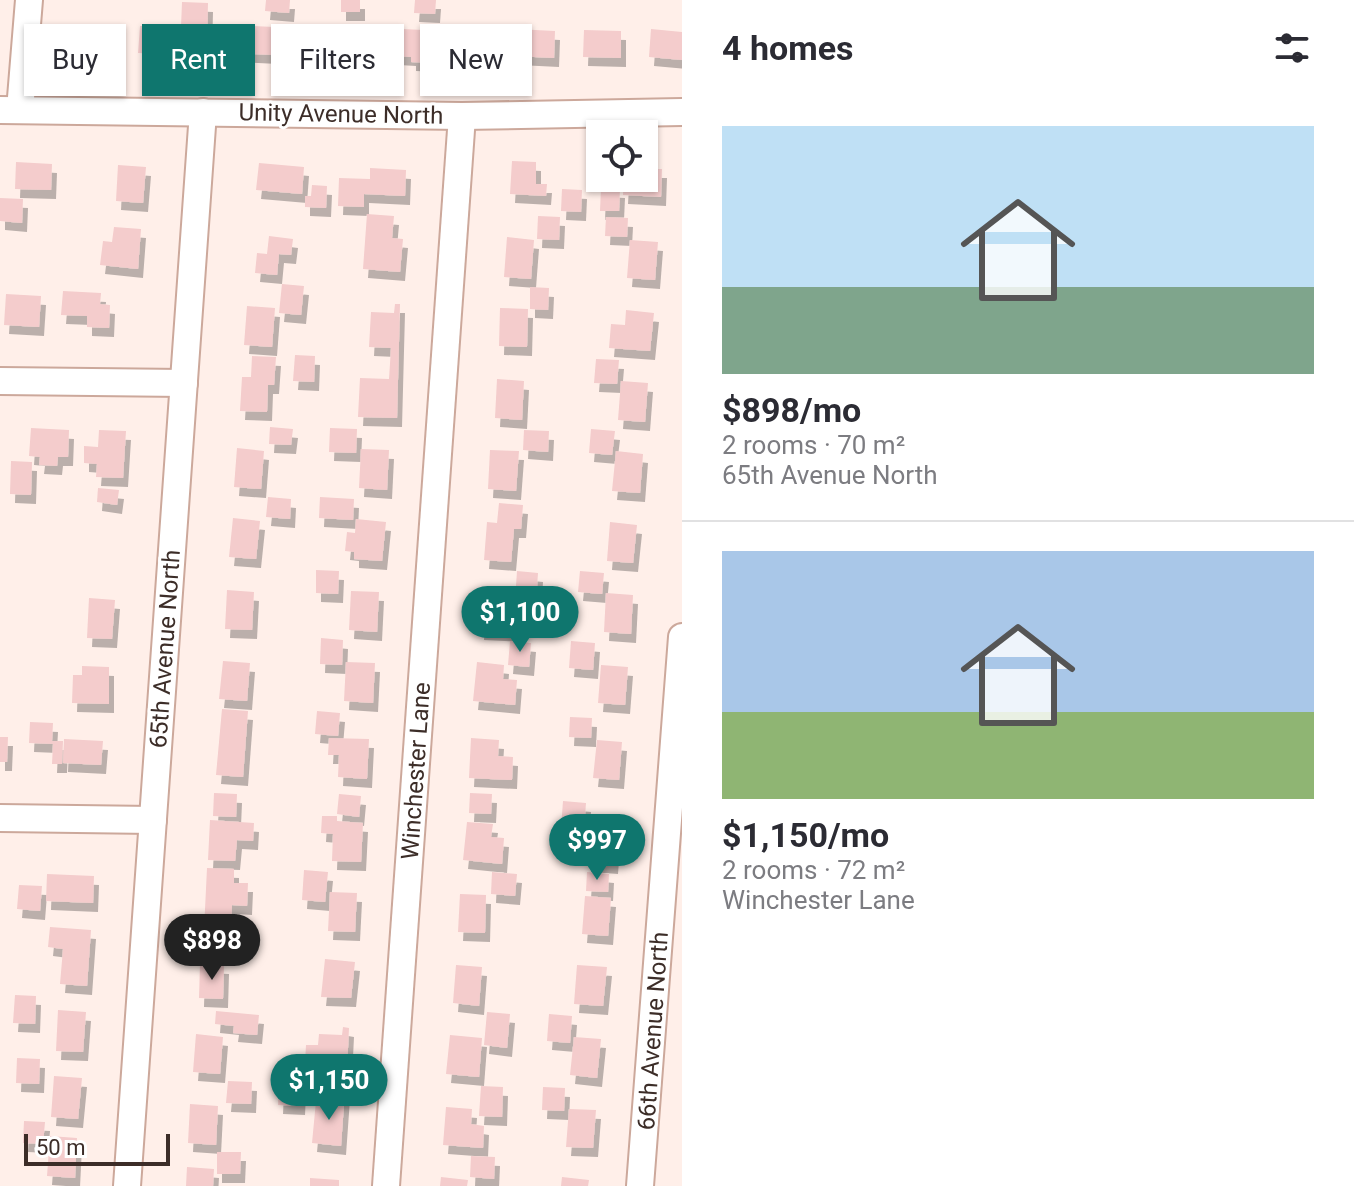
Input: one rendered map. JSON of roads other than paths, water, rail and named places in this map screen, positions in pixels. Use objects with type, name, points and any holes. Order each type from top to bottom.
[{"type":"street","points":[[10,110],[29,0]]},
{"type":"street","name":"Unity Avenue North","points":[[10,110],[462,116],[682,112]]},
{"type":"street","name":"65th Avenue North","points":[[127,1186],[203,112]]},
{"type":"street","name":"Winchester Lane","points":[[386,1186],[462,116]]},
{"type":"street","points":[[0,381],[184,383]]},
{"type":"street","name":"66th Avenue North","points":[[640,1186],[682,637]]},
{"type":"street","points":[[0,818],[153,820]]}]
